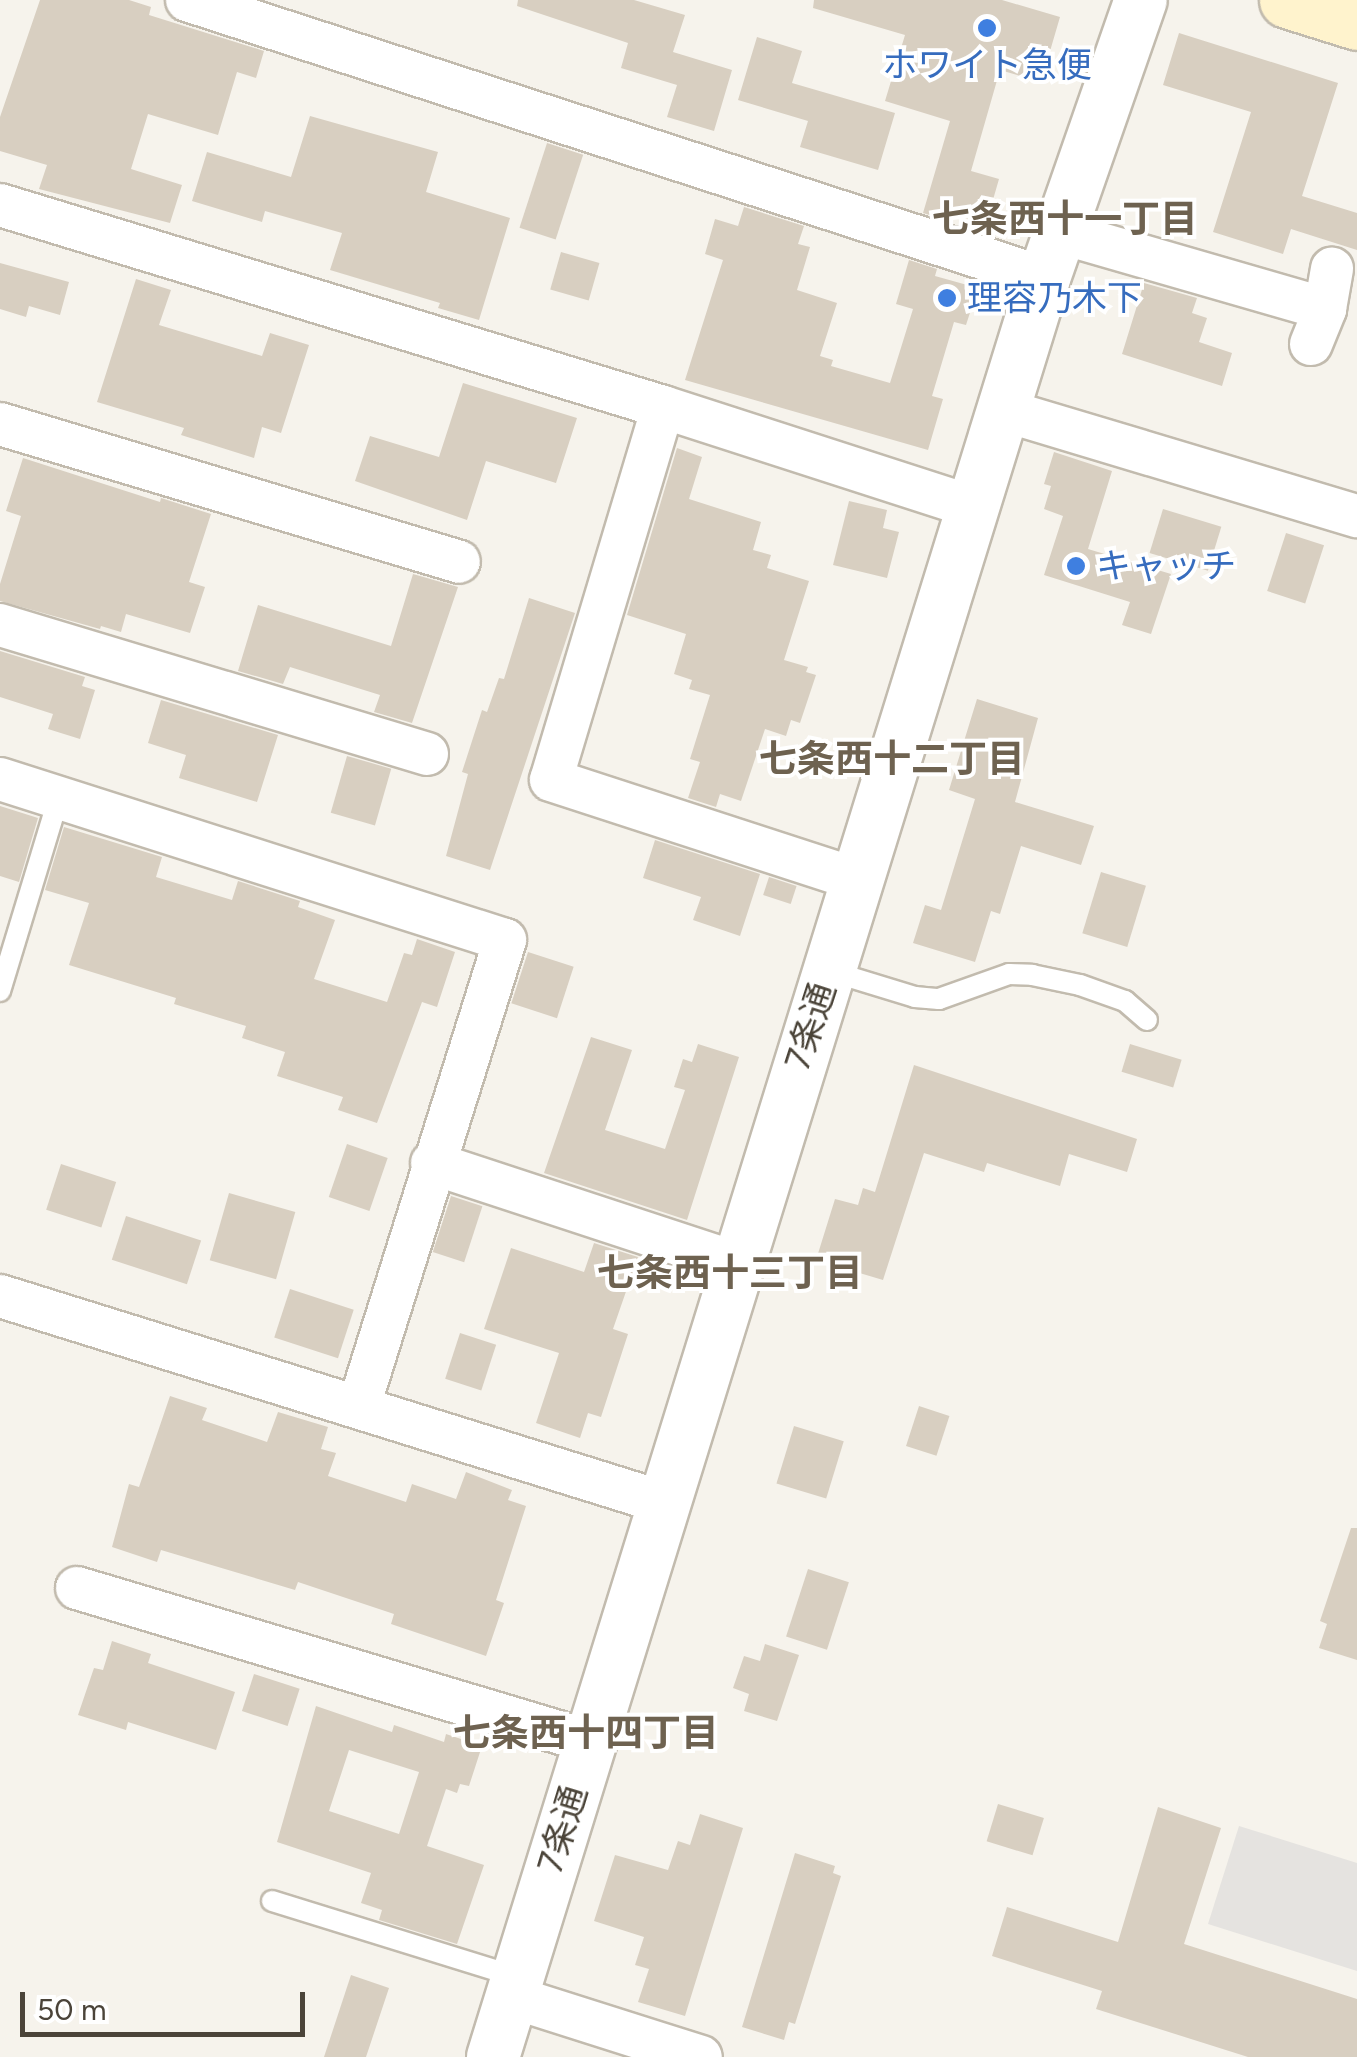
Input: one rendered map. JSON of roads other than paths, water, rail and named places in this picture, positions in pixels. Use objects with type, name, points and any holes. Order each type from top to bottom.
[{"type":"main road","points":[[1287,0],[1357,22]]},
{"type":"street","points":[[187,0],[1051,255],[1323,307]]},
{"type":"street","name":"7条通","points":[[493,2057],[1051,255],[1141,0]]},
{"type":"street","points":[[0,205],[663,407],[975,508]]},
{"type":"street","points":[[663,407],[551,780],[856,879]]},
{"type":"street","points":[[1003,410],[1357,516]]},
{"type":"street","points":[[0,424],[459,562]]},
{"type":"street","points":[[0,624],[428,754]]},
{"type":"street","points":[[0,778],[505,940],[432,1163],[359,1407]]},
{"type":"street","points":[[432,1163],[736,1263]]},
{"type":"street","points":[[0,1296],[662,1502]]},
{"type":"street","points":[[77,1588],[588,1741]]},
{"type":"street","points":[[515,1987],[701,2057]]},
{"type":"lane","points":[[0,991],[58,797]]},
{"type":"lane","points":[[828,970],[915,997],[939,998],[982,980],[1032,975],[1080,985],[1125,1002],[1147,1020]]},
{"type":"lane","points":[[272,1901],[515,1987]]},
{"type":"place","name":"ホワイト急便","points":[[987,28]]},
{"type":"place","name":"理容乃木下","points":[[947,298]]},
{"type":"place","name":"キャッチ","points":[[1076,566]]},
{"type":"district","name":"七条西十一丁目","points":[[1065,220]]},
{"type":"district","name":"七条西十二丁目","points":[[892,760]]},
{"type":"district","name":"七条西十三丁目","points":[[730,1274]]},
{"type":"district","name":"七条西十四丁目","points":[[586,1734]]}]
